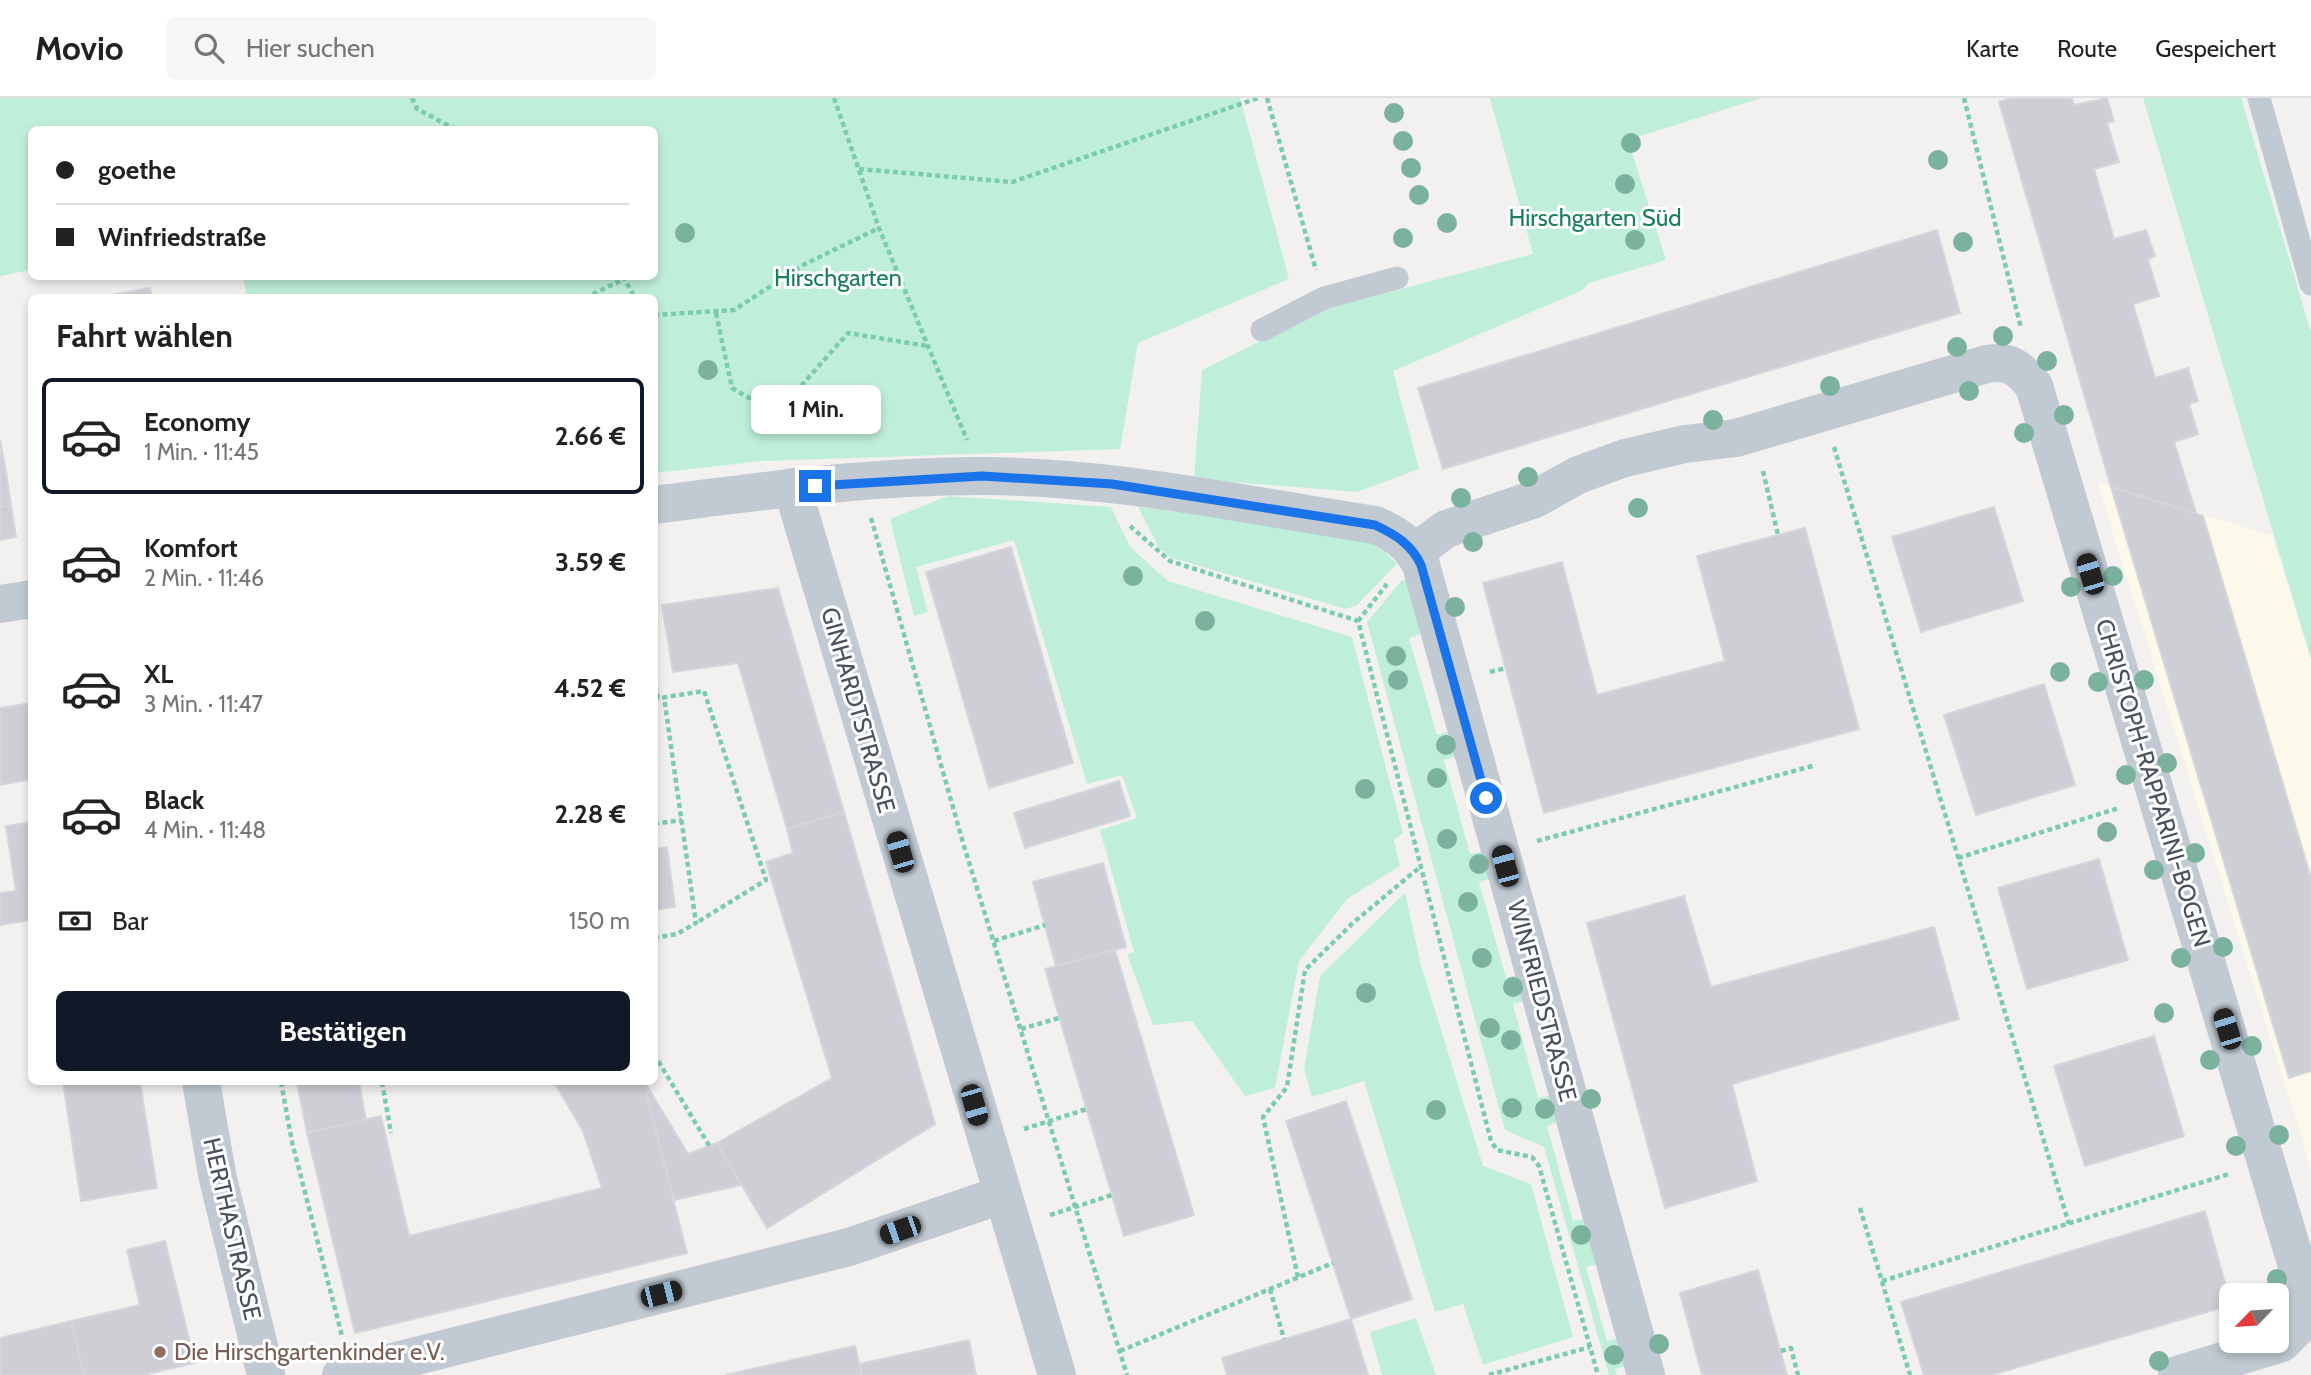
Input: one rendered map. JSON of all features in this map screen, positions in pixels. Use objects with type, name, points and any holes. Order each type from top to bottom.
[{"type":"street","points":[[658,504],[793,487],[982,476],[1112,484],[1375,525],[1396,534],[1415,552],[1446,529],[1535,499],[1578,475],[1625,458],[1685,444],[1736,438],[1987,363],[2003,361],[2020,369]]},
{"type":"street","name":"CHRISTOPH-RAPPARINI-BOGEN","points":[[2020,369],[2034,386],[2306,1296],[2300,1324],[2282,1343],[2177,1375]]},
{"type":"street","name":"GINHARDTSTRASSE","points":[[793,487],[1001,1195],[1057,1375]]},
{"type":"street","name":"WINFRIEDSTRASSE","points":[[1415,552],[1425,578],[1646,1375]]},
{"type":"street","points":[[0,604],[28,600]]},
{"type":"street","name":"HERTHASTRASSE","points":[[202,1085],[218,1179],[266,1375]]},
{"type":"street","points":[[346,1374],[849,1247],[1001,1195]]},
{"type":"lane","points":[[2259,98],[2311,284]]},
{"type":"lane","points":[[1262,330],[1324,298],[1397,278]]},
{"type":"path","points":[[412,98],[417,109],[449,126]]},
{"type":"path","points":[[834,98],[879,228],[982,476]]},
{"type":"path","points":[[859,169],[1013,182],[1258,98]]},
{"type":"path","points":[[1267,98],[1324,298]]},
{"type":"path","points":[[1964,98],[2021,323],[2020,369]]},
{"type":"path","points":[[658,315],[734,310],[803,265],[879,228]]},
{"type":"path","points":[[593,294],[620,280]]},
{"type":"path","points":[[716,313],[733,388],[749,397],[793,395],[848,333],[928,346]]},
{"type":"path","points":[[1824,413],[2069,1224]]},
{"type":"path","points":[[1763,471],[1778,535]]},
{"type":"path","points":[[861,483],[994,941],[1127,1375]]},
{"type":"path","points":[[1112,484],[1128,524],[1170,561],[1357,621],[1491,1141],[1497,1150],[1532,1157],[1539,1166],[1598,1375]]},
{"type":"path","points":[[1486,673],[1506,668]]},
{"type":"path","points":[[658,937],[677,934],[696,923],[766,880],[704,691],[659,698],[682,820],[696,923]]},
{"type":"path","points":[[1533,843],[1816,765]]},
{"type":"path","points":[[1958,858],[2119,808]]},
{"type":"path","points":[[658,823],[682,820]]},
{"type":"path","points":[[1298,1277],[1263,1117],[1287,1087],[1305,970],[1354,922],[1420,867]]},
{"type":"path","points":[[994,941],[1045,925]]},
{"type":"path","points":[[1021,1029],[1059,1018]]},
{"type":"path","points":[[658,1061],[710,1147]]},
{"type":"path","points":[[282,1085],[292,1142],[346,1374]]},
{"type":"path","points":[[383,1085],[391,1133]]},
{"type":"path","points":[[1049,1121],[1087,1108]]},
{"type":"path","points":[[1882,1281],[2231,1174]]},
{"type":"path","points":[[1860,1208],[1910,1375]]},
{"type":"path","points":[[1120,1351],[1333,1264]]},
{"type":"path","points":[[1270,1289],[1284,1339]]},
{"type":"path","points":[[1489,1375],[1590,1347]]},
{"type":"path","points":[[1781,1351],[1790,1348],[1798,1375]]},
{"type":"shaded area","points":[[2097,482],[2272,536],[2311,659],[2311,1169]]},
{"type":"green space","name":"Hirschgarten","points":[[0,98],[1240,98],[1289,279],[1138,343],[1120,449],[762,461],[658,473],[658,294],[246,294],[244,280],[658,280],[658,126],[28,126],[28,271],[0,276]]},
{"type":"green space","name":"Hirschgarten Süd","points":[[1490,98],[1761,98],[1628,140],[1666,260],[1589,283],[1581,291],[1393,371],[1419,469],[1357,492],[1194,479],[1202,370],[1326,309],[1533,254]]},
{"type":"green space","points":[[2143,98],[2241,98],[2311,332],[2311,659]]},
{"type":"green space","points":[[948,496],[1111,507],[1130,547],[1168,581],[1352,637],[1403,833],[1394,840],[1400,866],[1347,899],[1299,961],[1275,1088],[1245,1096],[1192,1021],[1153,1025],[1127,954],[1134,952],[1100,830],[1137,818],[1122,775],[1087,784],[1014,540],[916,567],[928,612],[914,616],[890,519]]},
{"type":"green space","points":[[1138,507],[1356,535],[1384,551],[1397,564],[1357,605],[1346,609],[1172,558],[1159,548]]},
{"type":"green space","points":[[1402,580],[1407,580],[1422,634],[1409,638],[1437,735],[1451,731],[1458,756],[1444,760],[1470,854],[1484,851],[1491,878],[1479,882],[1506,978],[1519,974],[1527,1000],[1513,1004],[1538,1098],[1552,1095],[1558,1122],[1547,1126],[1573,1221],[1586,1218],[1598,1264],[1586,1267],[1607,1341],[1619,1338],[1626,1366],[1615,1369],[1617,1375],[1609,1375],[1544,1147],[1505,1130],[1367,622]]},
{"type":"green space","points":[[1405,893],[1421,965],[1483,1166],[1531,1184],[1573,1337],[1483,1365],[1463,1304],[1435,1312],[1364,1081],[1312,1097],[1304,1069],[1320,976]]},
{"type":"green space","points":[[1416,1318],[1436,1375],[1382,1375],[1370,1332]]},
{"type":"building","points":[[2011,98],[2072,98],[2074,105],[2107,98],[2114,121],[2107,123],[2119,162],[2094,169],[2114,239],[2146,230],[2155,256],[2148,259],[2159,296],[2133,304],[2155,378],[2188,368],[2198,401],[2189,404],[2198,434],[2174,442],[2196,513],[2111,487],[1999,102]]},
{"type":"building","points":[[1937,230],[1960,313],[1443,469],[1418,388]]},
{"type":"building","points":[[150,288],[151,294],[116,294]]},
{"type":"building","points":[[0,440],[6,472],[0,473]]},
{"type":"building","points":[[6,472],[11,505],[0,507],[0,473]]},
{"type":"building","points":[[2111,487],[2203,516],[2311,878],[2311,1071],[2289,1078]]},
{"type":"building","points":[[11,505],[16,537],[0,540],[0,507]]},
{"type":"building","points":[[1994,507],[2023,601],[1921,632],[1892,537]]},
{"type":"building","points":[[1805,528],[1859,729],[1544,813],[1483,583],[1562,562],[1597,695],[1725,661],[1697,556]]},
{"type":"building","points":[[1011,547],[1073,763],[989,788],[926,572]]},
{"type":"building","points":[[778,588],[844,812],[787,829],[738,663],[673,672],[662,605]]},
{"type":"building","points":[[2044,684],[2075,785],[1976,815],[1944,715]]},
{"type":"building","points":[[28,704],[28,780],[0,785],[0,708]]},
{"type":"building","points":[[1119,781],[1130,816],[1025,848],[1014,813]]},
{"type":"building","points":[[844,812],[935,1124],[767,1228],[717,1143],[832,1078],[766,862],[793,853],[787,829]]},
{"type":"building","points":[[28,823],[28,921],[0,925],[0,893],[16,891],[6,826]]},
{"type":"building","points":[[667,847],[675,907],[658,909],[658,848]]},
{"type":"building","points":[[2099,859],[2128,960],[2027,989],[1998,888]]},
{"type":"building","points":[[1103,863],[1126,947],[1056,966],[1033,882]]},
{"type":"building","points":[[1684,896],[1711,987],[1934,927],[1959,1019],[1732,1084],[1757,1181],[1665,1208],[1587,923]]},
{"type":"building","points":[[1115,950],[1194,1215],[1124,1236],[1045,969]]},
{"type":"building","points":[[2154,1036],[2184,1136],[2085,1166],[2054,1066]]},
{"type":"building","points":[[63,1085],[140,1085],[157,1188],[81,1201]]},
{"type":"building","points":[[298,1085],[360,1085],[366,1120],[307,1133]]},
{"type":"building","points":[[556,1085],[647,1085],[650,1091],[646,1093],[687,1253],[355,1333],[307,1133],[381,1116],[409,1236],[602,1188],[583,1131]]},
{"type":"building","points":[[650,1091],[688,1154],[717,1143],[741,1185],[674,1200],[646,1093]]},
{"type":"building","points":[[1346,1101],[1412,1299],[1351,1319],[1286,1121]]},
{"type":"building","points":[[2205,1211],[2225,1283],[2219,1283],[2219,1308],[1991,1375],[1924,1375],[1901,1302]]},
{"type":"building","points":[[165,1241],[195,1363],[143,1375],[84,1375],[71,1321],[140,1305],[127,1250]]},
{"type":"building","points":[[1758,1270],[1787,1375],[1702,1375],[1680,1293]]},
{"type":"building","points":[[1351,1319],[1368,1375],[1227,1375],[1222,1358]]},
{"type":"building","points":[[71,1321],[84,1375],[0,1375],[0,1338]]},
{"type":"building","points":[[969,1340],[976,1375],[862,1375],[859,1364]]},
{"type":"building","points":[[855,1346],[862,1375],[725,1375]]},
{"type":"place","name":"Die Hirschgartenkinder e.V.","points":[[160,1352]]},
{"type":"route","points":[[815,486],[982,476],[1112,484],[1375,525],[1396,534],[1415,552],[1421,565],[1486,798]]}]
